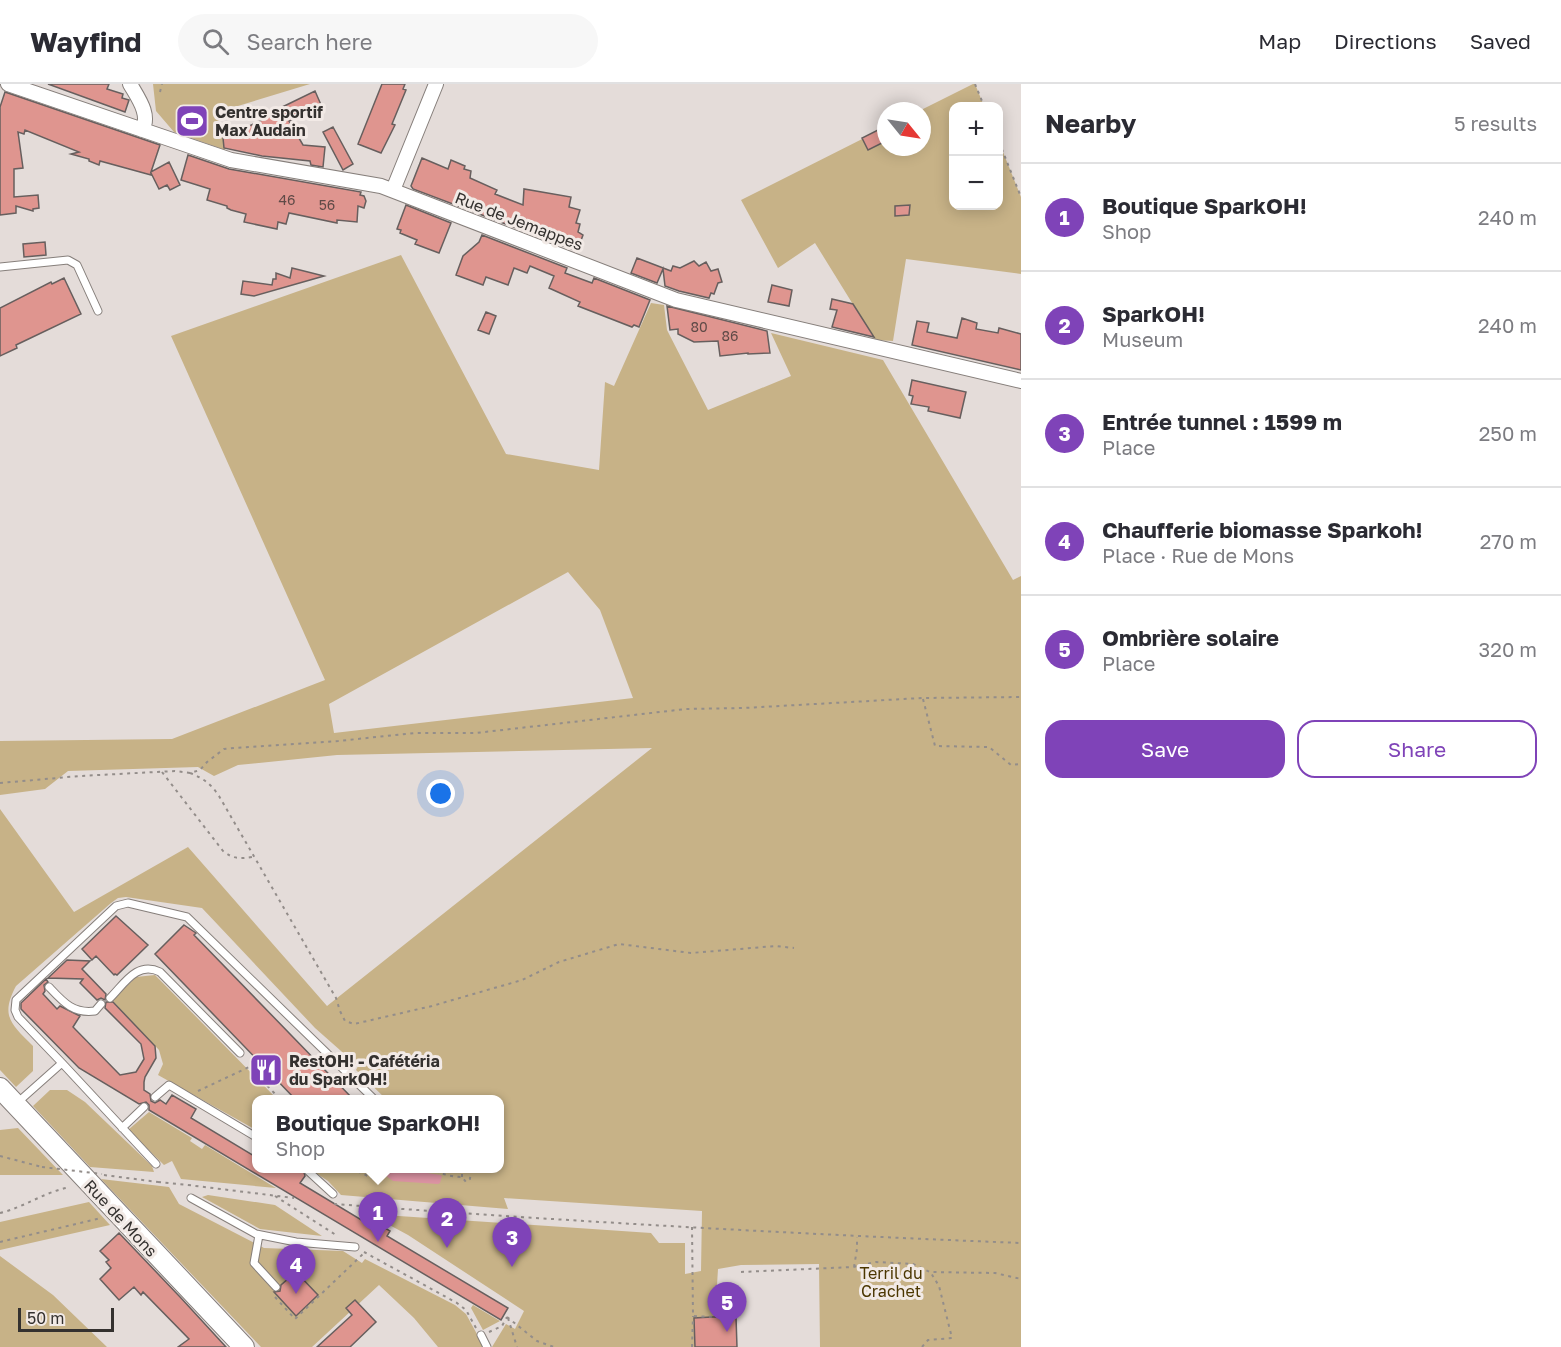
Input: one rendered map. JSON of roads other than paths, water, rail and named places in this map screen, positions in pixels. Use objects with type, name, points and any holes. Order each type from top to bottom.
[{"type":"main road","name":"Rue de Mons","points":[[0,1088],[95,1179],[118,1214],[244,1347]]},
{"type":"street","name":"Rue de Jemappes","points":[[8,84],[231,160],[344,179],[393,190],[676,300],[1021,381]]},
{"type":"street","points":[[130,84],[143,108],[145,125],[142,130]]},
{"type":"street","points":[[393,190],[436,84]]},
{"type":"lane","points":[[0,267],[68,260],[77,265],[98,311]]},
{"type":"lane","points":[[156,1164],[18,1017],[15,1010],[16,1000],[116,906],[128,903],[187,917],[370,1095]]},
{"type":"lane","points":[[110,998],[139,970],[151,968],[160,972],[240,1053]]},
{"type":"lane","points":[[49,987],[66,1004],[76,1010],[95,1011],[101,1004]]},
{"type":"lane","points":[[16,1105],[62,1063]]},
{"type":"lane","points":[[155,1097],[169,1085],[252,1135]]},
{"type":"lane","points":[[122,1128],[144,1107]]},
{"type":"lane","points":[[310,1173],[333,1194]]},
{"type":"lane","points":[[191,1198],[259,1235],[296,1242],[355,1247]]},
{"type":"lane","points":[[259,1235],[254,1263],[274,1291]]},
{"type":"lane","points":[[481,1335],[487,1347]]},
{"type":"place","name":"Centre sportif Max Audain","points":[[192,121]]},
{"type":"place","name":"RestOH! - Cafétéria du SparkOH!","points":[[266,1070]]},
{"type":"place","name":"Boutique SparkOH!","points":[[378,1242]]},
{"type":"place","name":"SparkOH!","points":[[447,1248]]},
{"type":"place","name":"Entrée tunnel : 1599 m","points":[[512,1267]]},
{"type":"place","name":"Chaufferie biomasse Sparkoh!","points":[[296,1294]]},
{"type":"place","name":"Ombrière solaire","points":[[727,1332]]},
{"type":"park label","name":"Terril du Crachet","points":[[891,1282]]}]
